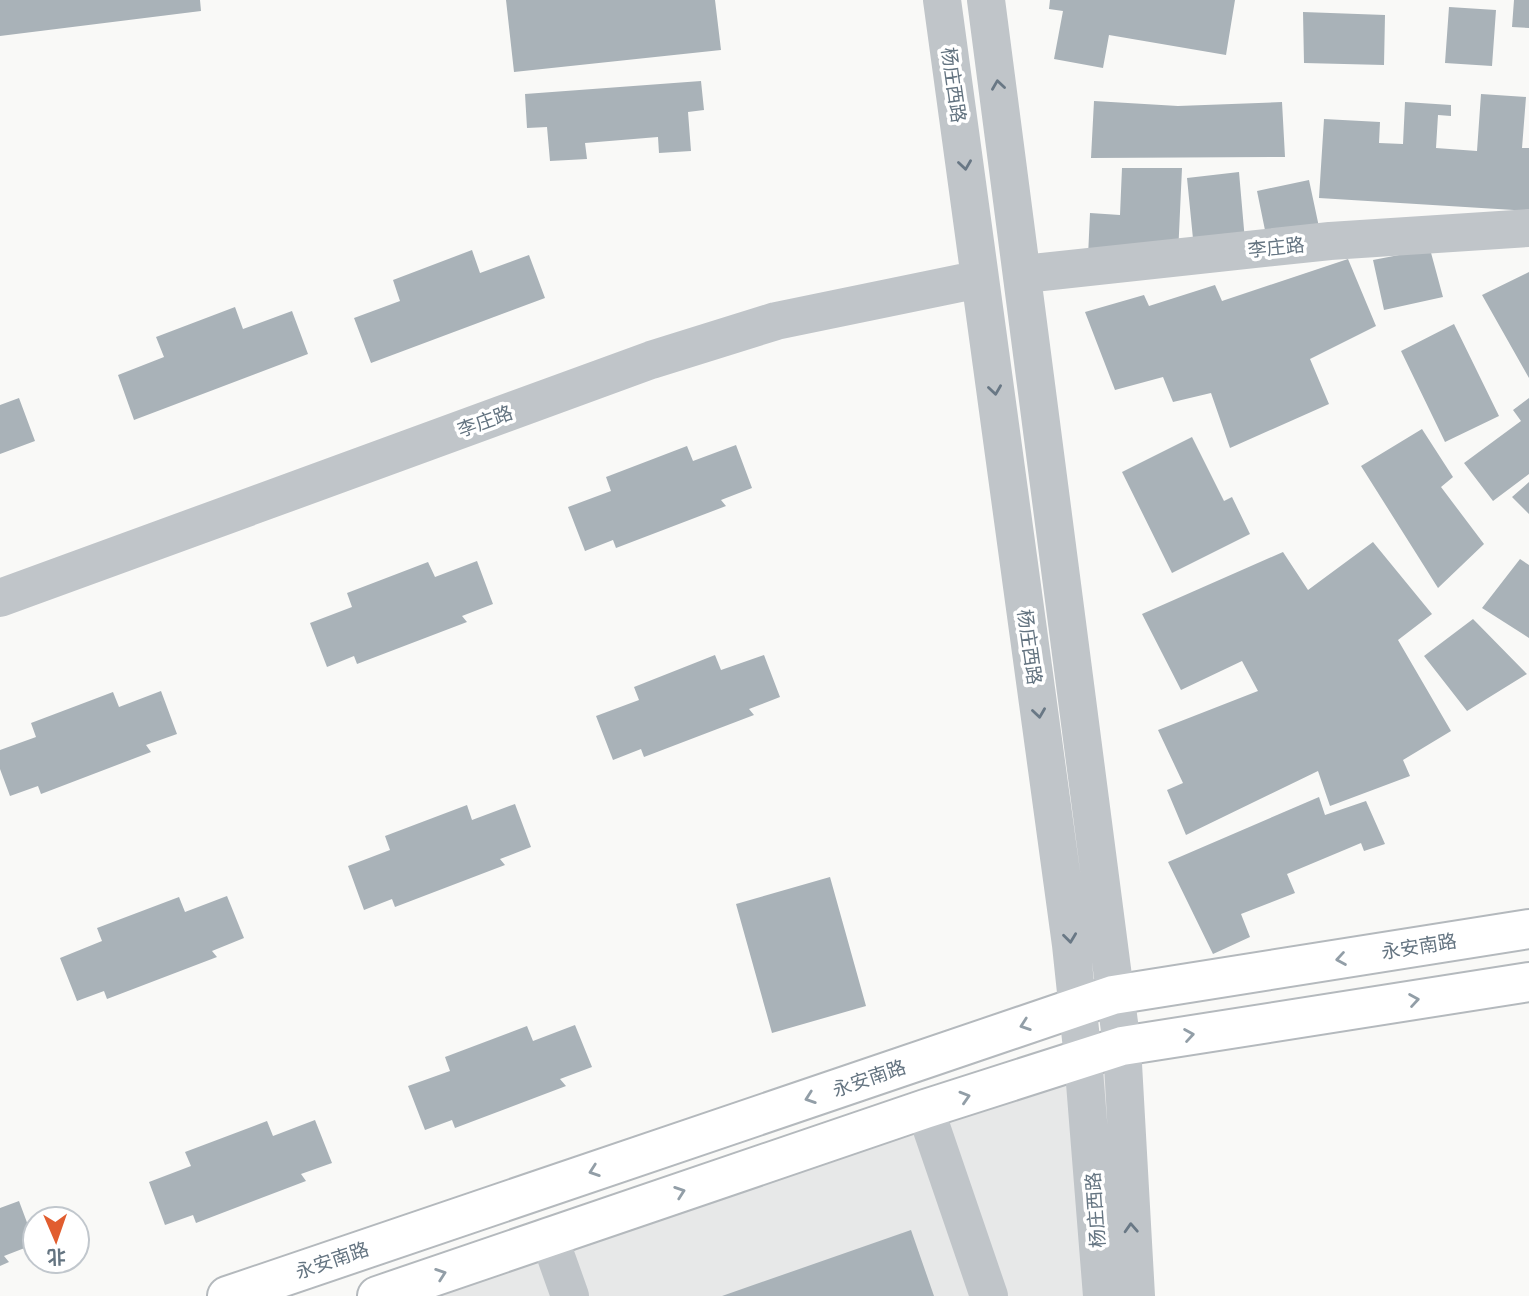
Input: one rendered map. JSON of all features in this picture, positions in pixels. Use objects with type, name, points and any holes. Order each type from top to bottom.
[{"type":"main road","name":"永安南路","points":[[227,1296],[1113,995],[1529,929]]},
{"type":"main road","points":[[377,1296],[925,1109],[1122,1046],[1529,982]]},
{"type":"street","name":"杨庄西路","points":[[942,0],[1077,1007],[1102,1296]]},
{"type":"street","name":"杨庄西路","points":[[986,0],[1024,274],[1113,995],[1122,1046],[1136,1296]]},
{"type":"street","name":"李庄路","points":[[1024,274],[1330,241],[1529,228]]},
{"type":"street","name":"李庄路","points":[[0,598],[651,360],[776,321],[980,279]]},
{"type":"street","points":[[925,1109],[989,1296]]},
{"type":"street","points":[[549,1237],[570,1296]]},
{"type":"shaded area","points":[[1122,1046],[1143,1296],[377,1296]]},
{"type":"building","points":[[0,0],[200,0],[201,11],[0,36]]},
{"type":"building","points":[[506,0],[715,0],[721,50],[514,72]]},
{"type":"building","points":[[1050,0],[1235,0],[1226,55],[1109,35],[1103,68],[1054,59],[1063,11],[1049,9]]},
{"type":"building","points":[[1514,0],[1529,0],[1529,28],[1512,27]]},
{"type":"building","points":[[1449,7],[1496,10],[1492,66],[1445,63]]},
{"type":"building","points":[[1303,12],[1385,15],[1384,65],[1304,63]]},
{"type":"building","points":[[701,81],[704,110],[688,112],[691,151],[659,153],[658,137],[585,143],[587,159],[550,161],[547,127],[527,128],[525,94]]},
{"type":"building","points":[[1481,94],[1526,97],[1522,148],[1529,148],[1529,211],[1319,198],[1324,119],[1380,122],[1379,143],[1403,144],[1405,102],[1451,105],[1451,116],[1438,115],[1436,148],[1477,151]]},
{"type":"building","points":[[1094,101],[1178,106],[1282,102],[1285,157],[1091,158]]},
{"type":"building","points":[[1122,168],[1182,168],[1178,255],[1088,257],[1090,213],[1120,215]]},
{"type":"building","points":[[1239,172],[1245,241],[1194,249],[1187,178]]},
{"type":"building","points":[[1309,180],[1319,227],[1267,240],[1257,191]]},
{"type":"building","points":[[1430,249],[1443,297],[1384,310],[1373,260]]},
{"type":"building","points":[[472,250],[480,273],[529,255],[545,298],[371,363],[354,318],[400,301],[393,280]]},
{"type":"building","points":[[1348,259],[1376,326],[1310,359],[1329,404],[1230,448],[1211,393],[1173,402],[1163,377],[1115,390],[1085,312],[1144,295],[1149,306],[1215,285],[1222,301]]},
{"type":"building","points":[[1529,272],[1529,378],[1482,295]]},
{"type":"building","points":[[235,307],[243,329],[292,311],[308,354],[134,420],[118,375],[164,357],[156,337]]},
{"type":"building","points":[[1454,324],[1499,416],[1445,442],[1401,351]]},
{"type":"building","points":[[19,398],[35,441],[0,454],[0,405]]},
{"type":"building","points":[[1529,398],[1529,474],[1493,501],[1464,463],[1521,421],[1513,410]]},
{"type":"building","points":[[1422,429],[1453,477],[1441,487],[1484,544],[1438,588],[1361,466]]},
{"type":"building","points":[[1192,437],[1224,501],[1232,497],[1250,534],[1172,573],[1122,472]]},
{"type":"building","points":[[736,445],[752,488],[721,500],[726,506],[616,548],[613,540],[585,551],[568,507],[611,491],[606,477],[687,446],[693,461]]},
{"type":"building","points":[[1529,482],[1529,514],[1512,497]]},
{"type":"building","points":[[1373,542],[1432,614],[1398,640],[1451,731],[1403,760],[1410,776],[1330,806],[1318,771],[1186,835],[1167,790],[1183,783],[1158,730],[1258,691],[1242,661],[1181,690],[1142,614],[1283,552],[1308,590]]},
{"type":"building","points":[[1520,559],[1529,565],[1529,638],[1482,608]]},
{"type":"building","points":[[477,561],[493,604],[462,616],[467,622],[357,664],[354,656],[327,667],[310,623],[352,607],[347,593],[428,562],[435,577]]},
{"type":"building","points":[[1473,619],[1527,674],[1467,711],[1424,656]]},
{"type":"building","points":[[715,655],[721,670],[764,655],[780,697],[749,709],[754,715],[644,757],[641,749],[613,760],[596,716],[639,700],[634,687]]},
{"type":"building","points":[[161,691],[177,734],[146,745],[151,752],[41,794],[38,786],[10,796],[0,769],[0,750],[36,737],[31,723],[113,692],[119,707]]},
{"type":"building","points":[[1319,797],[1325,815],[1366,801],[1385,844],[1364,851],[1361,843],[1287,874],[1295,893],[1241,914],[1250,937],[1213,954],[1168,862]]},
{"type":"building","points":[[515,804],[531,847],[500,859],[505,865],[395,907],[392,899],[364,910],[348,866],[390,850],[385,836],[467,805],[472,820]]},
{"type":"building","points":[[830,877],[866,1006],[772,1033],[736,904]]},
{"type":"building","points":[[227,896],[244,938],[212,951],[217,957],[107,999],[104,991],[77,1001],[60,958],[102,941],[97,928],[179,897],[185,912]]},
{"type":"building","points":[[575,1025],[592,1067],[560,1079],[566,1086],[455,1128],[452,1120],[425,1130],[408,1086],[450,1071],[445,1057],[527,1026],[533,1041]]},
{"type":"building","points":[[315,1120],[332,1163],[301,1174],[306,1181],[196,1223],[193,1215],[165,1225],[149,1182],[191,1166],[185,1152],[267,1121],[273,1136]]},
{"type":"building","points":[[19,1201],[21,1206],[21,1249],[4,1256],[9,1262],[0,1266],[0,1208]]},
{"type":"building","points":[[911,1230],[934,1296],[722,1296]]}]
